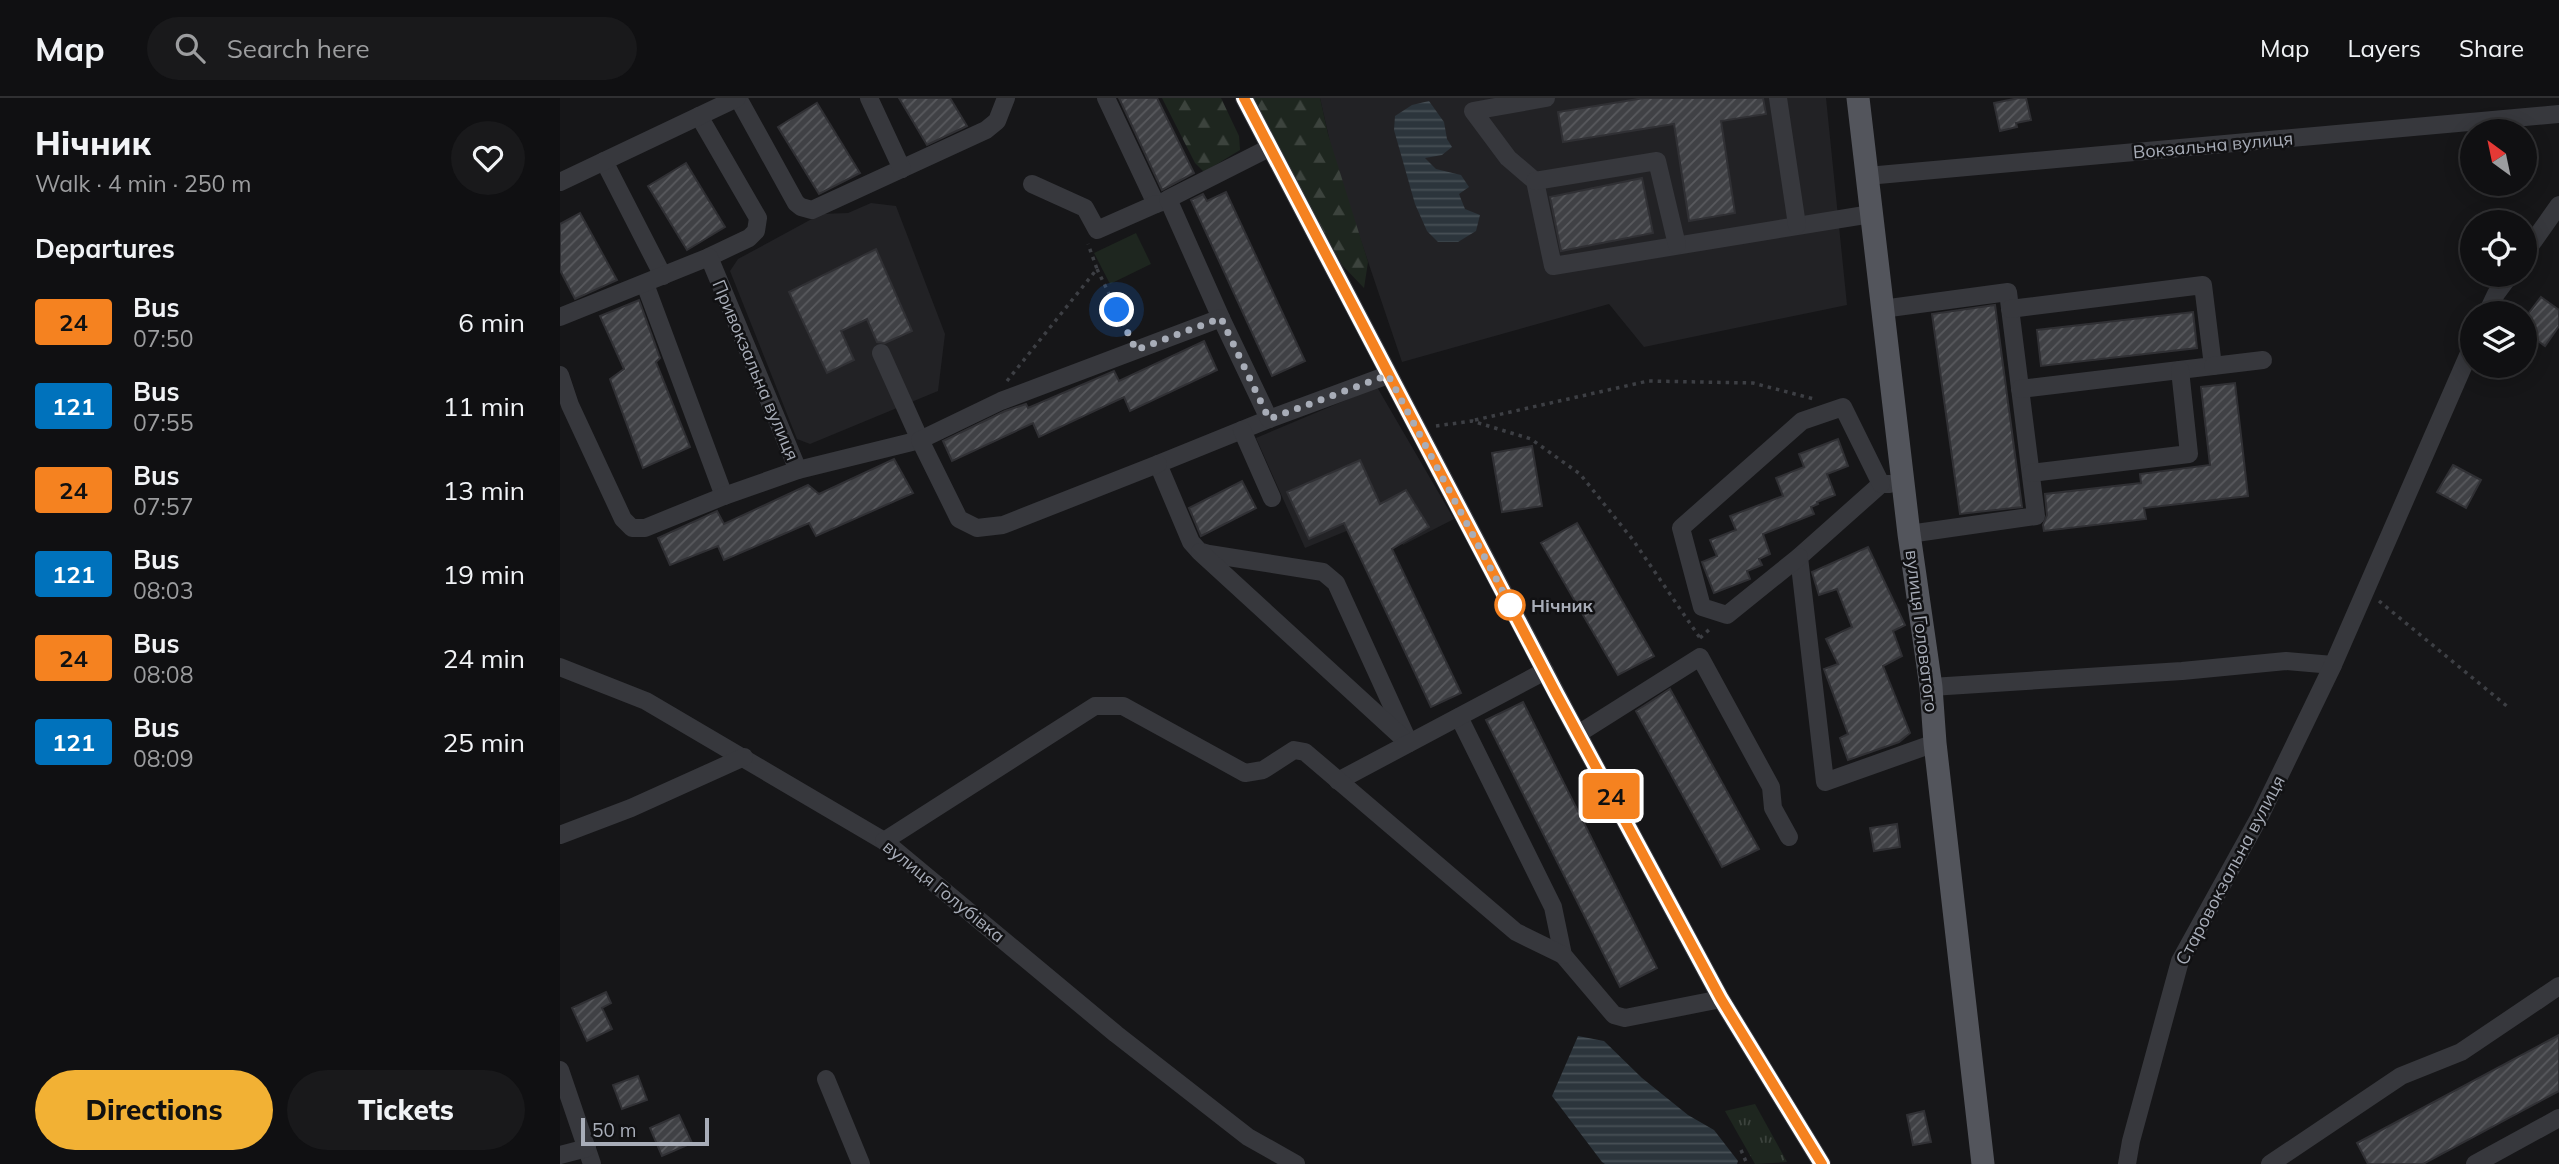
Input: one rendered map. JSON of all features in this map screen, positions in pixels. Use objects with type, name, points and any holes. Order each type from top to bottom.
[{"type":"main road","name":"вулиця Головатого","points":[[1858,98],[1882,309],[1892,483],[1909,534],[1931,687],[1983,1164]]},
{"type":"street","points":[[560,182],[738,98],[796,203],[812,210],[986,130],[997,121],[1006,98]]},
{"type":"street","points":[[869,98],[902,169]]},
{"type":"street","points":[[1106,98],[1221,318],[1269,419]]},
{"type":"street","points":[[1244,98],[1578,734],[1721,999],[1822,1164]]},
{"type":"street","points":[[1546,98],[1473,111],[1508,158],[1535,181],[1553,266],[1871,214]]},
{"type":"street","points":[[1778,98],[1797,225]]},
{"type":"street","name":"Вокзальна вулиця","points":[[1867,176],[2559,114]]},
{"type":"street","points":[[699,116],[758,218],[756,231],[749,238],[709,257]]},
{"type":"street","points":[[1032,184],[1085,208],[1097,230],[1162,202],[1269,148]]},
{"type":"street","points":[[604,161],[663,276]]},
{"type":"street","points":[[1535,181],[1657,161],[1677,245]]},
{"type":"street","points":[[2537,236],[2559,205]]},
{"type":"street","name":"Привокзальна вулиця","points":[[560,317],[709,257],[798,470]]},
{"type":"street","points":[[645,284],[724,496]]},
{"type":"street","points":[[2010,309],[2203,285],[2213,366]]},
{"type":"street","points":[[1882,309],[2008,292],[2031,473],[2036,516],[1909,534]]},
{"type":"street","name":"Привокзальна вулиця","points":[[560,375],[570,405],[623,519],[632,528],[645,528],[798,470],[920,440],[984,409],[1221,318]]},
{"type":"street","points":[[881,353],[959,519],[977,528],[1003,525],[1269,419],[1388,375]]},
{"type":"street","points":[[2020,389],[2263,360]]},
{"type":"street","points":[[2031,473],[2189,454],[2180,370]]},
{"type":"street","name":"Старовокзальна вулиця","points":[[2127,1164],[2180,961],[2260,816],[2333,665],[2460,374]]},
{"type":"street","points":[[1843,407],[1892,483],[1727,615],[1702,607],[1681,528],[1802,421],[1843,407]]},
{"type":"street","points":[[1242,430],[1272,498]]},
{"type":"street","points":[[1158,464],[1191,542],[1199,551],[1409,743]]},
{"type":"street","points":[[1199,551],[1323,572],[1336,583],[1409,743]]},
{"type":"street","points":[[1799,557],[1825,782],[1935,743]]},
{"type":"street","points":[[1578,734],[1700,657],[1771,787],[1773,808],[1789,837]]},
{"type":"street","points":[[1931,687],[2182,671],[2286,661],[2333,665]]},
{"type":"street","name":"вулиця Голубівка","points":[[560,667],[646,701],[884,841],[1116,1034],[1248,1137],[1296,1164]]},
{"type":"street","points":[[1338,781],[1545,671]]},
{"type":"street","points":[[884,841],[1095,706],[1123,706],[1245,773],[1263,770],[1294,750],[1305,752],[1516,932],[1563,955],[1614,1015],[1625,1018],[1721,999]]},
{"type":"street","points":[[1459,717],[1553,908],[1563,955]]},
{"type":"street","points":[[560,835],[631,808],[744,757]]},
{"type":"street","points":[[2270,1164],[2401,1076],[2461,1052],[2559,986]]},
{"type":"street","points":[[560,1069],[590,1156],[560,1155]]},
{"type":"street","points":[[826,1079],[861,1164]]},
{"type":"street","points":[[2475,1164],[2559,1118]]},
{"type":"path","points":[[1087,242],[1136,350]]},
{"type":"path","points":[[984,409],[1097,269]]},
{"type":"path","points":[[1417,428],[1472,421],[1648,381],[1753,383],[1843,407]]},
{"type":"path","points":[[1472,421],[1531,439],[1580,474],[1633,540],[1700,638]]},
{"type":"path","points":[[2366,591],[2508,707]]},
{"type":"path","points":[[1741,1150],[1747,1164]]},
{"type":"shaded area","points":[[1320,98],[1826,98],[1847,305],[1644,347],[1609,304],[1402,362],[1335,164]]},
{"type":"shaded area","points":[[1429,101],[1444,122],[1447,139],[1452,147],[1442,155],[1425,158],[1436,169],[1461,175],[1469,187],[1459,194],[1465,209],[1480,215],[1476,231],[1458,242],[1438,242],[1427,231],[1415,204],[1394,130],[1395,116],[1412,105]]},
{"type":"shaded area","points":[[871,203],[896,206],[945,334],[938,391],[810,444],[797,439],[730,271],[738,259],[821,214],[848,213]]},
{"type":"shaded area","points":[[1377,387],[1454,519],[1403,545],[1383,516],[1305,548],[1256,438]]},
{"type":"shaded area","points":[[1578,1036],[1604,1041],[1642,1078],[1688,1115],[1714,1130],[1738,1161],[1737,1164],[1602,1162],[1552,1096]]},
{"type":"green space","points":[[1162,98],[1221,98],[1239,136],[1240,150],[1204,172],[1195,163]]},
{"type":"green space","points":[[1251,98],[1320,98],[1328,134],[1368,262],[1364,288],[1342,265]]},
{"type":"green space","points":[[1136,233],[1151,264],[1110,284],[1094,253]]},
{"type":"green space","points":[[1755,1104],[1787,1162],[1755,1164],[1725,1111]]},
{"type":"building","points":[[899,98],[950,98],[967,126],[927,145]]},
{"type":"building","points":[[1119,98],[1157,98],[1194,173],[1162,190]]},
{"type":"building","points":[[1644,98],[1763,98],[1766,114],[1721,121],[1735,213],[1689,221],[1674,124],[1563,142],[1558,112]]},
{"type":"building","points":[[2026,98],[2031,120],[2016,123],[2017,127],[2000,131],[1994,103]]},
{"type":"building","points":[[817,103],[860,173],[819,194],[778,127]]},
{"type":"building","points":[[686,163],[725,227],[687,250],[648,186]]},
{"type":"building","points":[[1642,178],[1653,233],[1561,251],[1550,197]]},
{"type":"building","points":[[1226,192],[1305,361],[1272,376],[1191,200],[1203,194],[1207,201]]},
{"type":"building","points":[[580,213],[617,280],[575,299],[560,270],[560,224]]},
{"type":"building","points":[[876,249],[912,331],[885,343],[877,342],[867,319],[841,331],[854,360],[827,373],[789,292]]},
{"type":"building","points":[[2541,297],[2559,310],[2559,326],[2545,346],[2537,340],[2537,302]]},
{"type":"building","points":[[639,300],[660,358],[656,362],[690,447],[643,468],[610,379],[624,369],[600,316]]},
{"type":"building","points":[[1995,305],[2022,507],[1960,514],[1932,314]]},
{"type":"building","points":[[2193,312],[2197,348],[2041,366],[2037,330]]},
{"type":"building","points":[[1204,341],[1217,370],[1130,411],[1124,397],[1039,437],[1033,423],[952,461],[943,441],[1005,411],[1026,404],[1028,408],[1114,371],[1119,381]]},
{"type":"building","points":[[2235,383],[2248,496],[2144,508],[2146,519],[2044,531],[2047,515],[2045,494],[2141,483],[2140,474],[2210,465],[2201,387]]},
{"type":"building","points":[[1838,439],[1848,466],[1827,474],[1835,495],[1811,507],[1814,514],[1763,534],[1770,554],[1759,559],[1762,565],[1747,571],[1750,579],[1714,593],[1702,562],[1717,556],[1710,540],[1736,530],[1730,516],[1783,496],[1776,478],[1804,467],[1799,454]]},
{"type":"building","points":[[1532,446],[1542,506],[1502,512],[1492,453]]},
{"type":"building","points":[[894,459],[913,493],[816,536],[809,523],[724,560],[718,546],[670,565],[658,538],[717,511],[724,524],[808,485],[819,494]]},
{"type":"building","points":[[1360,460],[1380,504],[1406,490],[1429,527],[1392,549],[1461,693],[1431,707],[1344,523],[1309,539],[1287,492]]},
{"type":"building","points":[[2453,465],[2481,480],[2466,508],[2437,492]]},
{"type":"building","points":[[1242,481],[1256,508],[1201,536],[1189,508]]},
{"type":"building","points":[[1577,523],[1654,656],[1618,675],[1541,543]]},
{"type":"building","points":[[1868,547],[1905,625],[1893,631],[1902,656],[1883,666],[1910,733],[1899,742],[1848,760],[1840,738],[1848,734],[1824,669],[1838,664],[1826,639],[1852,627],[1837,589],[1819,595],[1812,572]]},
{"type":"building","points":[[1670,689],[1759,849],[1722,867],[1636,711]]},
{"type":"building","points":[[1523,702],[1657,968],[1620,987],[1486,720]]},
{"type":"building","points":[[1897,824],[1900,847],[1874,851],[1870,828]]},
{"type":"building","points":[[606,992],[611,1003],[602,1008],[612,1029],[587,1041],[572,1008]]},
{"type":"building","points":[[2559,1035],[2559,1091],[2423,1164],[2368,1164],[2357,1143]]},
{"type":"building","points":[[638,1076],[647,1100],[622,1109],[613,1085]]},
{"type":"building","points":[[1924,1111],[1931,1142],[1913,1145],[1907,1115]]},
{"type":"building","points":[[679,1115],[692,1143],[662,1156],[650,1128]]},
{"type":"bus line","name":"24","points":[[1244,98],[1557,695],[1721,999],[1822,1164]]},
{"type":"place","name":"Нічник","points":[[1510,605]]},
{"type":"route","points":[[1117,310],[1136,350],[1221,318],[1269,419],[1388,375],[1510,605]]}]
